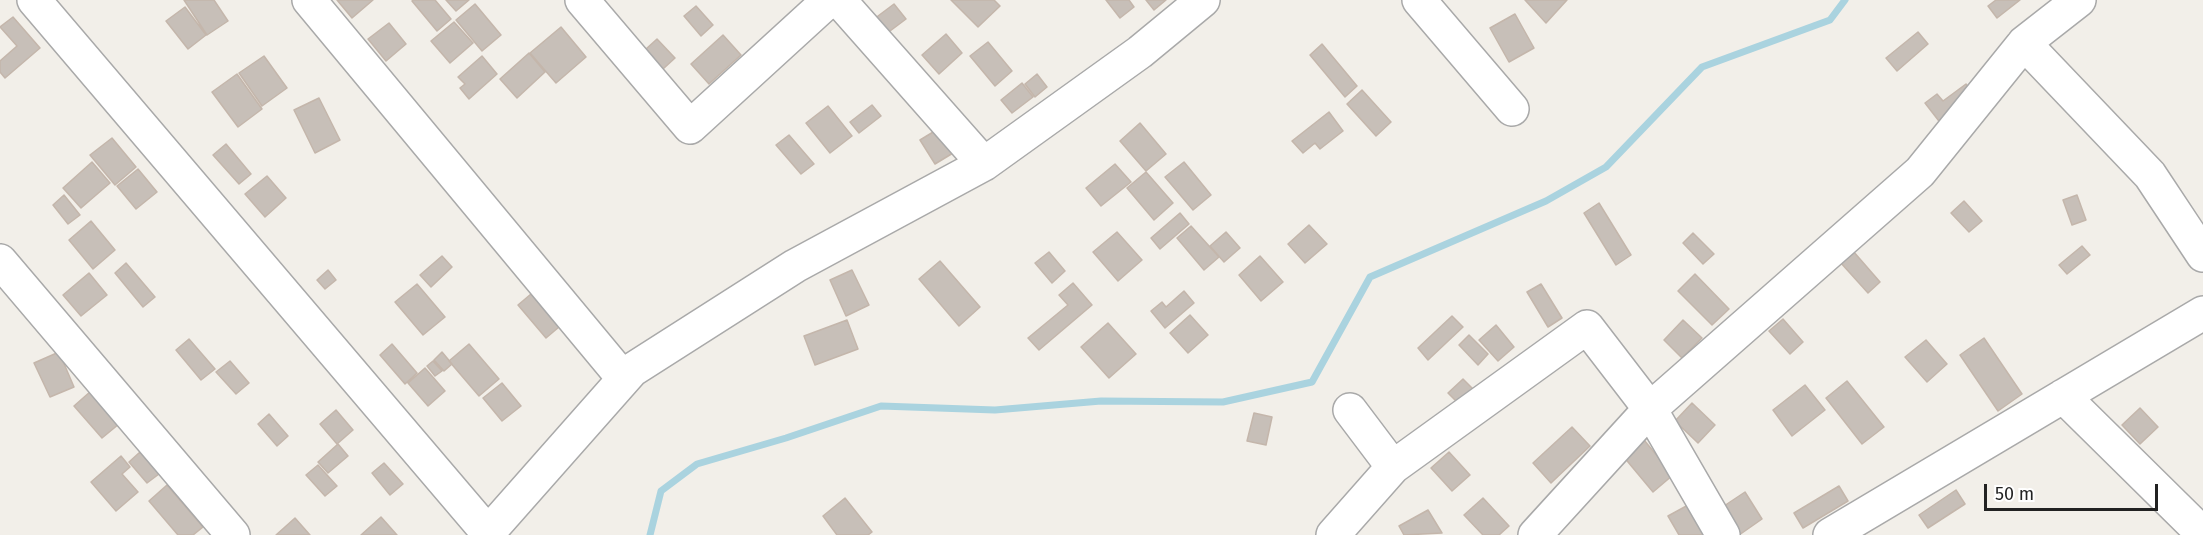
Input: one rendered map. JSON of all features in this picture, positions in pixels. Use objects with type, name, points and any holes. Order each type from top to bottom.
[{"type":"street","points":[[34,0],[488,533],[632,370],[795,266],[984,164],[1140,52],[1203,0]]},
{"type":"street","points":[[309,0],[624,379]]},
{"type":"street","points":[[582,0],[690,127],[829,0]]},
{"type":"street","points":[[839,0],[984,164]]},
{"type":"street","points":[[1419,0],[1512,109]]},
{"type":"street","points":[[1535,535],[1650,409],[1920,172],[2024,43],[2079,0]]},
{"type":"street","points":[[2024,43],[2150,175],[2203,255]]},
{"type":"street","points":[[0,261],[233,535]]},
{"type":"street","points":[[1830,535],[2203,313]]},
{"type":"street","points":[[1333,535],[1393,467],[1587,327],[1650,409],[1724,535]]},
{"type":"street","points":[[2063,396],[2203,534]]},
{"type":"street","points":[[1350,410],[1393,467]]},
{"type":"building","points":[[184,0],[214,0],[228,21],[207,35]]},
{"type":"building","points":[[337,0],[373,0],[352,18]]},
{"type":"building","points":[[413,0],[435,0],[451,19],[437,31]]},
{"type":"building","points":[[446,0],[469,0],[456,11]]},
{"type":"building","points":[[951,0],[994,0],[1000,6],[978,27]]},
{"type":"building","points":[[1106,0],[1129,0],[1134,7],[1120,18]]},
{"type":"building","points":[[1146,0],[1166,0],[1154,10]]},
{"type":"building","points":[[1525,0],[1567,0],[1546,23]]},
{"type":"building","points":[[1996,0],[2020,0],[1997,18],[1988,6]]},
{"type":"building","points":[[475,4],[501,35],[482,51],[456,20]]},
{"type":"building","points":[[894,4],[906,19],[886,34],[874,19]]},
{"type":"building","points":[[696,6],[713,25],[701,36],[684,16]]},
{"type":"building","points":[[185,7],[206,35],[188,49],[166,21]]},
{"type":"building","points":[[1515,14],[1534,48],[1509,62],[1490,28]]},
{"type":"building","points":[[13,17],[40,48],[5,78],[0,72],[0,61],[17,46],[0,27]]},
{"type":"building","points":[[454,22],[473,43],[450,63],[431,41]]},
{"type":"building","points":[[389,23],[406,44],[386,61],[368,39]]},
{"type":"building","points":[[561,27],[586,57],[556,83],[530,53]]},
{"type":"building","points":[[1918,32],[1928,44],[1897,71],[1886,58]]},
{"type":"building","points":[[946,34],[962,53],[939,74],[922,55]]},
{"type":"building","points":[[723,35],[741,55],[709,84],[691,64]]},
{"type":"building","points":[[657,39],[675,58],[663,69],[646,49]]},
{"type":"building","points":[[988,42],[1012,71],[995,86],[970,56]]},
{"type":"building","points":[[1322,44],[1357,86],[1345,97],[1310,55]]},
{"type":"building","points":[[529,53],[545,72],[517,98],[500,79]]},
{"type":"building","points":[[264,56],[287,88],[262,106],[239,73]]},
{"type":"building","points":[[482,56],[497,74],[469,99],[460,88],[465,84],[458,77]]},
{"type":"building","points":[[237,74],[262,109],[238,127],[212,92]]},
{"type":"building","points":[[1037,74],[1047,87],[1035,97],[1025,84]]},
{"type":"building","points":[[1022,83],[1033,97],[1012,113],[1001,100]]},
{"type":"building","points":[[1966,84],[1977,98],[1942,125],[1925,103],[1937,94],[1943,101]]},
{"type":"building","points":[[1362,90],[1391,122],[1376,136],[1347,104]]},
{"type":"building","points":[[319,98],[340,140],[315,153],[294,110]]},
{"type":"building","points":[[872,105],[881,116],[859,133],[850,122]]},
{"type":"building","points":[[828,106],[852,136],[830,153],[806,123]]},
{"type":"building","points":[[1329,112],[1343,131],[1320,149],[1315,143],[1303,153],[1292,141]]},
{"type":"building","points":[[1140,123],[1166,154],[1146,171],[1120,141]]},
{"type":"building","points":[[943,126],[958,150],[935,164],[920,140]]},
{"type":"building","points":[[789,135],[814,164],[801,174],[776,145]]},
{"type":"building","points":[[112,138],[136,167],[115,185],[90,155]]},
{"type":"building","points":[[226,144],[251,174],[239,184],[213,155]]},
{"type":"building","points":[[92,162],[110,183],[81,208],[63,188]]},
{"type":"building","points":[[1184,162],[1211,195],[1193,210],[1165,177]]},
{"type":"building","points":[[1115,164],[1131,182],[1101,206],[1086,188]]},
{"type":"building","points":[[138,169],[157,192],[136,209],[117,186]]},
{"type":"building","points":[[1146,172],[1173,203],[1154,220],[1127,188]]},
{"type":"building","points":[[267,176],[286,198],[265,217],[245,194]]},
{"type":"building","points":[[64,195],[80,215],[68,224],[53,205]]},
{"type":"building","points":[[2077,195],[2086,220],[2072,225],[2063,200]]},
{"type":"building","points":[[1964,201],[1982,221],[1969,232],[1951,213]]},
{"type":"building","points":[[1599,203],[1631,255],[1616,265],[1584,213]]},
{"type":"building","points":[[1180,213],[1189,224],[1160,249],[1151,238]]},
{"type":"building","points":[[91,221],[115,250],[93,269],[69,240]]},
{"type":"building","points":[[1309,225],[1327,244],[1305,263],[1288,244]]},
{"type":"building","points":[[1191,226],[1219,257],[1204,270],[1177,238]]},
{"type":"building","points":[[1117,232],[1142,260],[1118,281],[1093,252]]},
{"type":"building","points":[[1226,232],[1240,248],[1224,262],[1210,246]]},
{"type":"building","points":[[1693,233],[1714,254],[1703,264],[1683,243]]},
{"type":"building","points":[[2082,246],[2090,255],[2067,274],[2059,265]]},
{"type":"building","points":[[1853,251],[1880,282],[1868,293],[1840,262]]},
{"type":"building","points":[[1049,252],[1065,271],[1052,283],[1035,263]]},
{"type":"building","points":[[442,256],[452,267],[431,287],[420,275]]},
{"type":"building","points":[[1260,256],[1283,282],[1261,301],[1239,275]]},
{"type":"building","points":[[940,261],[980,307],[959,326],[919,279]]},
{"type":"building","points":[[126,263],[155,297],[143,307],[115,273]]},
{"type":"building","points":[[328,270],[336,280],[325,289],[317,280]]},
{"type":"building","points":[[852,270],[869,305],[846,316],[830,280]]},
{"type":"building","points":[[89,273],[107,295],[81,316],[63,295]]},
{"type":"building","points":[[1695,274],[1729,309],[1712,325],[1678,291]]},
{"type":"building","points":[[1073,283],[1092,305],[1039,350],[1028,338],[1068,305],[1059,295]]},
{"type":"building","points":[[417,284],[445,317],[423,335],[395,302]]},
{"type":"building","points":[[1541,284],[1562,318],[1548,327],[1527,292]]},
{"type":"building","points":[[1184,291],[1194,303],[1165,328],[1151,311],[1162,302],[1166,307]]},
{"type":"building","points":[[531,294],[559,327],[546,338],[518,305]]},
{"type":"building","points":[[1190,315],[1208,335],[1188,353],[1170,333]]},
{"type":"building","points":[[1452,316],[1463,327],[1428,360],[1418,348]]},
{"type":"building","points":[[1783,319],[1803,342],[1790,354],[1769,331]]},
{"type":"building","points":[[847,320],[858,349],[815,365],[804,336]]},
{"type":"building","points":[[1683,320],[1702,338],[1682,358],[1664,340]]},
{"type":"building","points":[[1108,323],[1136,354],[1109,378],[1081,347]]},
{"type":"building","points":[[1496,325],[1514,347],[1498,361],[1479,340]]},
{"type":"building","points":[[1469,335],[1488,354],[1478,365],[1459,345]]},
{"type":"building","points":[[1984,338],[2022,394],[1998,411],[1960,355]]},
{"type":"building","points":[[189,339],[215,369],[201,380],[176,350]]},
{"type":"building","points":[[1926,340],[1947,364],[1927,382],[1905,357]]},
{"type":"building","points":[[392,344],[417,373],[405,384],[380,355]]},
{"type":"building","points":[[469,344],[499,379],[479,396],[449,361]]},
{"type":"building","points":[[59,352],[74,387],[50,397],[34,363]]},
{"type":"building","points":[[442,352],[452,364],[444,371],[434,360]]},
{"type":"building","points":[[230,361],[249,383],[236,394],[216,372]]},
{"type":"building","points":[[433,361],[442,371],[435,376],[427,366]]},
{"type":"building","points":[[425,368],[445,391],[428,406],[408,383]]},
{"type":"building","points":[[1463,379],[1473,389],[1458,403],[1448,393]]},
{"type":"building","points":[[1847,381],[1884,427],[1862,444],[1826,398]]},
{"type":"building","points":[[502,383],[521,406],[502,421],[483,398]]},
{"type":"building","points":[[1805,385],[1825,410],[1792,436],[1773,410]]},
{"type":"building","points":[[91,391],[119,424],[102,438],[74,406]]},
{"type":"building","points":[[1692,403],[1715,425],[1698,443],[1675,421]]},
{"type":"building","points":[[2140,408],[2158,427],[2140,444],[2122,425]]},
{"type":"building","points":[[336,410],[353,430],[337,444],[320,424]]},
{"type":"building","points":[[1254,413],[1272,417],[1266,445],[1247,441]]},
{"type":"building","points":[[269,414],[288,436],[277,446],[258,424]]},
{"type":"building","points":[[1572,427],[1590,446],[1551,483],[1533,463]]},
{"type":"building","points":[[1644,440],[1673,475],[1653,492],[1623,456]]},
{"type":"building","points":[[338,444],[348,456],[328,473],[318,462]]},
{"type":"building","points":[[140,452],[159,474],[147,483],[129,462]]},
{"type":"building","points":[[1449,452],[1470,475],[1452,491],[1431,468]]},
{"type":"building","points":[[121,456],[130,467],[122,474],[138,492],[116,511],[91,482]]},
{"type":"building","points":[[384,463],[403,484],[390,495],[372,473]]},
{"type":"building","points":[[318,465],[337,486],[325,496],[306,475]]},
{"type":"building","points":[[167,485],[203,527],[193,535],[178,535],[149,501]]},
{"type":"building","points":[[1839,486],[1848,501],[1803,528],[1794,513]]},
{"type":"building","points":[[1956,490],[1965,504],[1928,528],[1919,515]]},
{"type":"building","points":[[1745,492],[1762,519],[1739,535],[1721,508]]},
{"type":"building","points":[[845,498],[872,532],[868,535],[837,535],[823,516]]},
{"type":"building","points":[[1483,498],[1509,526],[1499,535],[1483,535],[1464,515]]},
{"type":"building","points":[[1690,504],[1708,535],[1679,535],[1668,516]]},
{"type":"building","points":[[1428,510],[1442,533],[1404,535],[1399,526]]},
{"type":"building","points":[[381,517],[397,535],[361,535]]},
{"type":"building","points":[[295,518],[310,535],[276,535]]},
{"type":"waterway","points":[[650,535],[661,491],[697,464],[786,438],[881,406],[995,410],[1101,401],[1223,402],[1312,382],[1370,277],[1546,201],[1606,167],[1702,67],[1830,20],[1845,0]]}]
